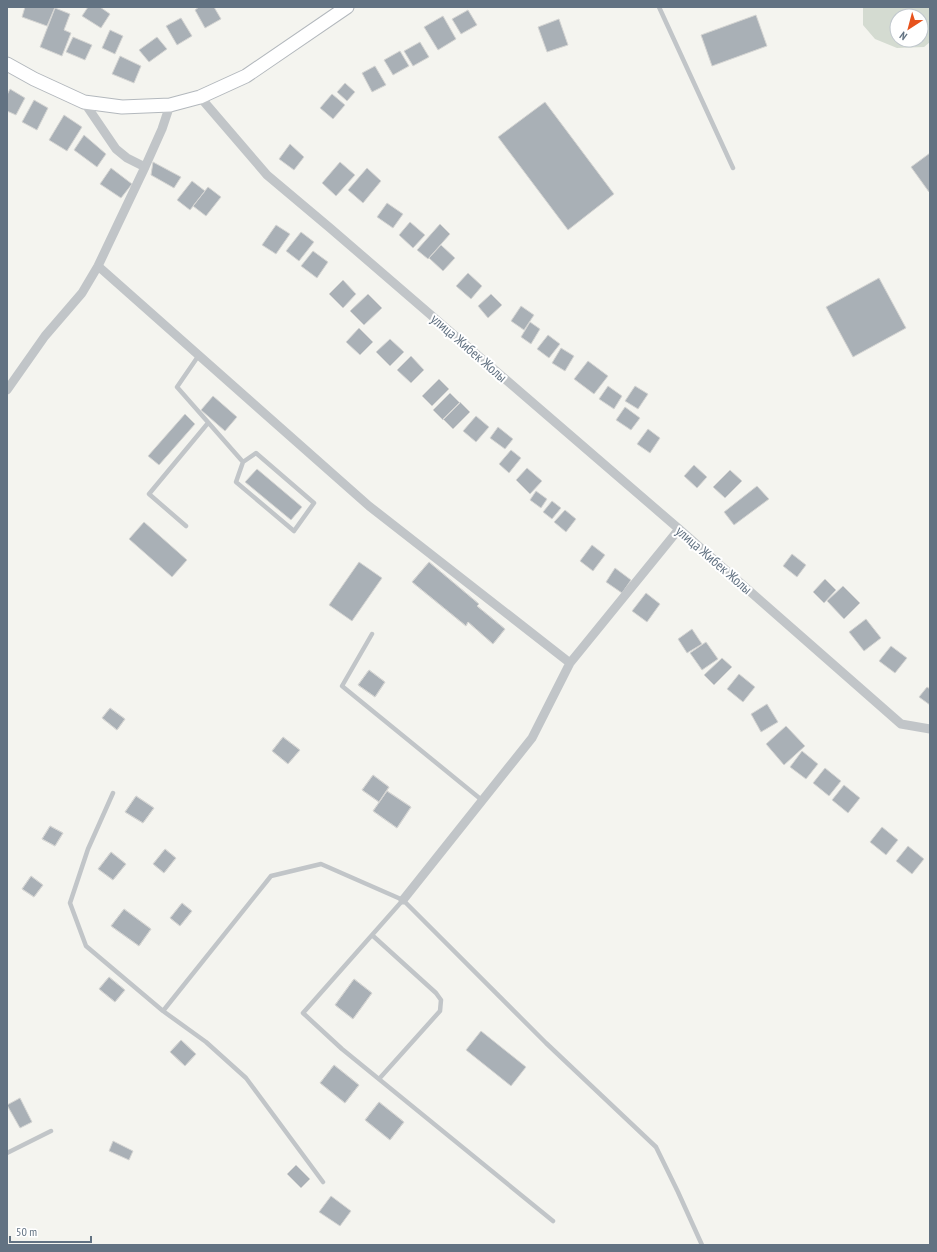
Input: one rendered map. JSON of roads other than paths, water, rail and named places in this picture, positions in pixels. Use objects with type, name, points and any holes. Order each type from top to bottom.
[{"type":"main road","points":[[7,64],[84,102],[122,107],[170,105],[200,97],[246,76],[347,7]]},
{"type":"street","name":"улица Жибек Жолы","points":[[200,97],[267,175],[342,238],[901,724],[920,728]]},
{"type":"street","points":[[84,102],[116,149],[127,158],[145,167]]},
{"type":"street","points":[[7,390],[45,336],[82,293],[98,266],[162,129],[170,105]]},
{"type":"street","points":[[98,266],[369,506],[570,663]]},
{"type":"street","points":[[403,900],[532,738],[570,663],[678,529]]},
{"type":"street","points":[[920,728],[930,729]]},
{"type":"street","points":[[920,728],[930,737]]},
{"type":"lane","points":[[659,7],[732,168]]},
{"type":"lane","points":[[199,355],[177,387],[242,462]]},
{"type":"lane","points":[[186,526],[149,494],[208,423]]},
{"type":"lane","points":[[256,453],[314,503],[294,531],[236,482],[242,462],[256,453]]},
{"type":"lane","points":[[372,634],[342,686],[483,801]]},
{"type":"lane","points":[[113,793],[88,849],[70,903],[86,946],[163,1011],[206,1042],[246,1078],[323,1182]]},
{"type":"lane","points":[[163,1011],[271,876],[321,864],[403,900],[546,1043],[656,1148],[702,1245]]},
{"type":"lane","points":[[403,900],[303,1013],[342,1049],[553,1221]]},
{"type":"lane","points":[[372,935],[436,993],[441,1000],[440,1011],[379,1079]]},
{"type":"lane","points":[[7,1153],[51,1131]]}]
